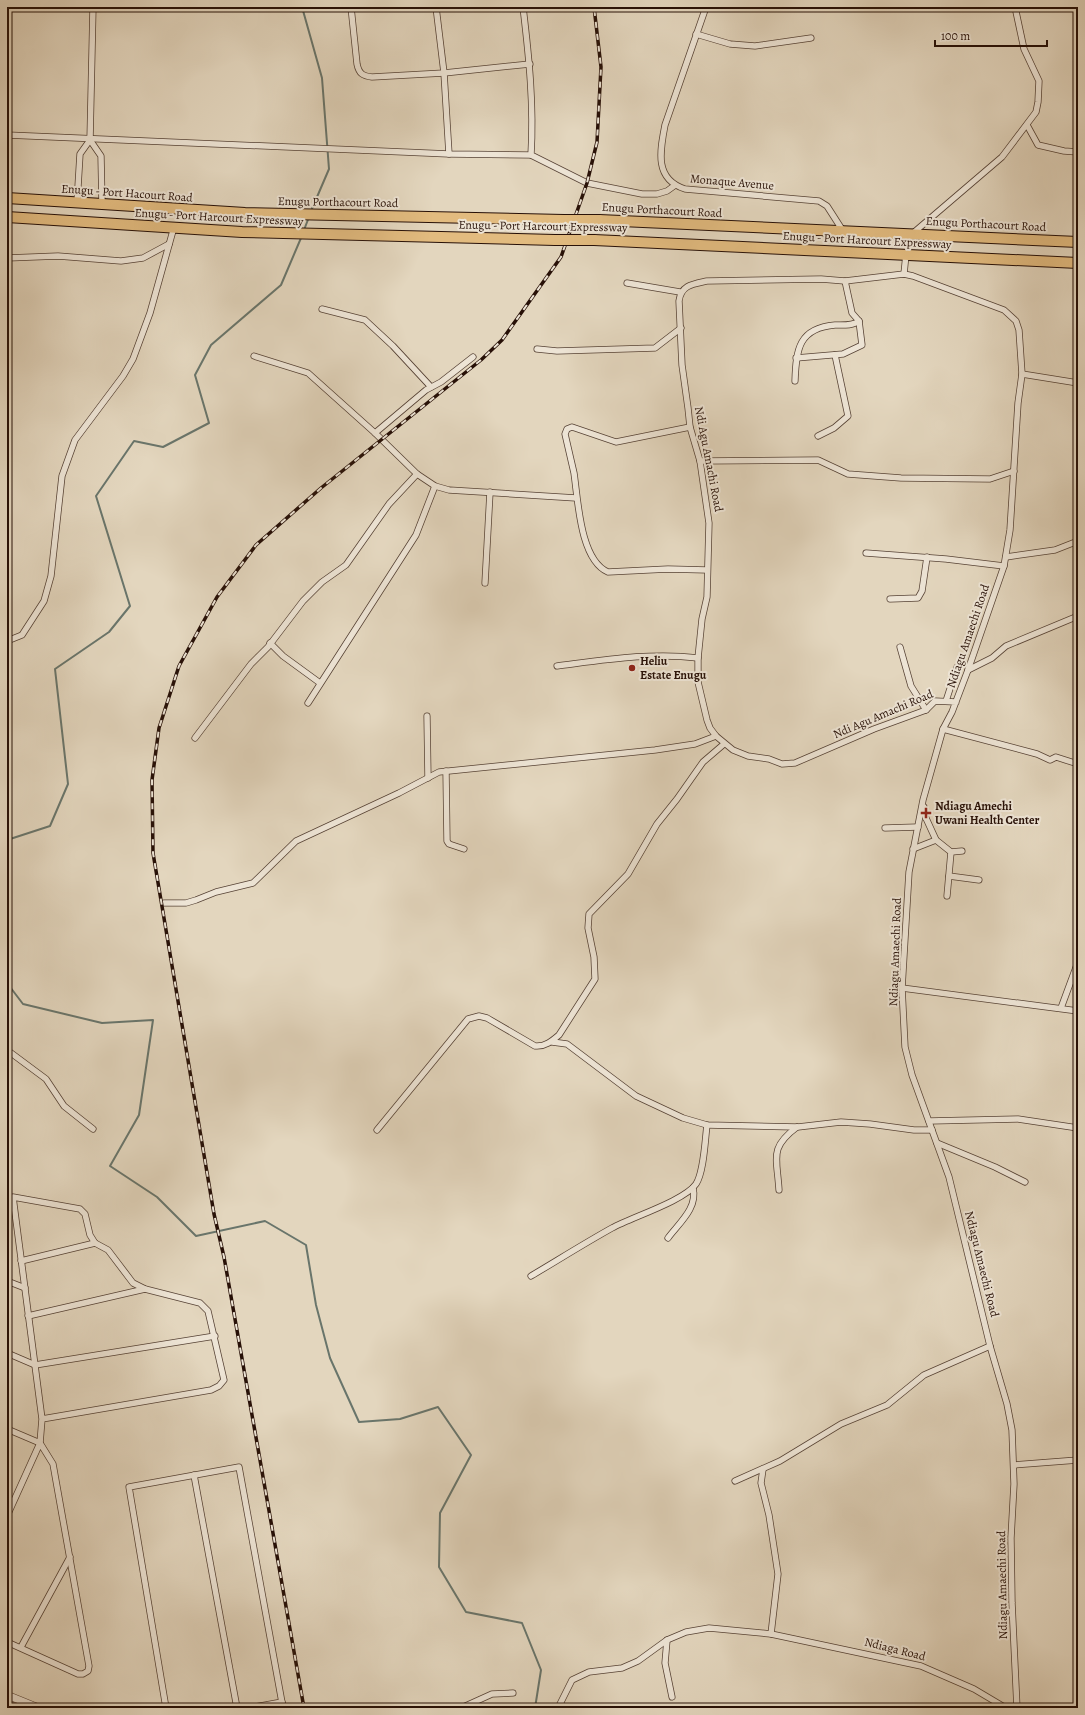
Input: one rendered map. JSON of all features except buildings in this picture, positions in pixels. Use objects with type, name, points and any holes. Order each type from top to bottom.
[{"type":"highway","name":"Enugu - Port Hacourt Road","points":[[7,198],[245,214]]},
{"type":"highway","name":"Enugu Porthacourt Road","points":[[245,214],[600,220],[1078,242]]},
{"type":"highway","name":"Enugu - Port Harcourt Expressway","points":[[7,217],[242,232],[594,240],[1078,263]]},
{"type":"street","points":[[77,203],[80,154],[90,140],[93,7]]},
{"type":"street","points":[[351,7],[356,64],[359,72],[364,76],[372,77],[444,73],[530,64]]},
{"type":"street","points":[[436,7],[444,73],[449,154]]},
{"type":"street","points":[[523,7],[530,64],[533,122],[531,156]]},
{"type":"street","name":"Monaque Avenue","points":[[706,7],[671,103],[661,145],[663,170],[668,181],[674,186],[685,189],[819,201],[827,206],[843,231]]},
{"type":"street","points":[[912,234],[1002,157],[1036,112],[1039,81],[1024,49],[1015,7]]},
{"type":"street","points":[[696,34],[730,44],[755,46],[812,38]]},
{"type":"street","points":[[1027,125],[1038,144],[1064,151],[1078,152]]},
{"type":"street","points":[[7,135],[90,140],[531,156],[587,183],[642,194],[657,194],[667,191],[674,186]]},
{"type":"street","points":[[90,140],[101,156],[102,204]]},
{"type":"street","points":[[7,641],[22,635],[44,601],[51,576],[62,476],[76,440],[123,376],[133,359],[150,313],[174,227]]},
{"type":"street","points":[[7,258],[58,256],[121,261],[143,258],[169,244]]},
{"type":"street","points":[[627,283],[680,292],[690,285],[707,281],[845,281],[904,274],[906,254]]},
{"type":"street","name":"Ndiagu Amaechi Road","points":[[904,274],[985,302],[1010,315],[1016,321],[1019,330],[1022,374],[1018,403],[1010,530],[1006,557],[968,670],[956,702],[943,729],[923,800],[909,872],[902,988],[905,1047],[912,1074],[949,1177],[990,1346],[1007,1404],[1012,1430],[1014,1465],[1012,1603],[1017,1708]]},
{"type":"street","points":[[796,358],[843,354],[862,345],[859,322],[852,313],[845,281]]},
{"type":"street","name":"Ndi Agu Amachi Road","points":[[680,292],[679,301],[682,365],[690,427],[700,461],[709,523],[707,597],[702,619],[698,658],[698,682],[707,720],[716,736],[733,750],[748,756],[768,759],[782,764],[795,763],[874,729],[926,710],[935,701],[956,702]]},
{"type":"street","points":[[322,309],[365,320],[431,387]]},
{"type":"street","points":[[795,381],[796,358],[804,338],[819,328],[859,322]]},
{"type":"street","points":[[537,349],[557,351],[581,349],[655,348],[681,328]]},
{"type":"street","points":[[818,436],[834,428],[848,416],[836,355]]},
{"type":"street","points":[[254,356],[308,373],[375,433],[417,474],[435,486],[449,490],[576,498]]},
{"type":"street","points":[[375,433],[431,387],[441,382],[473,357]]},
{"type":"street","points":[[1022,374],[1078,383]]},
{"type":"street","points":[[690,427],[616,442],[572,427],[567,429],[565,434],[574,475],[576,498],[590,553],[602,569],[608,572],[708,570]]},
{"type":"street","points":[[700,461],[818,460],[848,474],[901,478],[990,479],[1014,471]]},
{"type":"street","points":[[195,738],[251,664],[270,643],[303,601],[322,582],[346,565],[389,504],[417,474]]},
{"type":"street","points":[[308,703],[416,535],[435,486]]},
{"type":"street","points":[[485,583],[490,492]]},
{"type":"street","points":[[1006,557],[1025,556],[1055,550],[1078,541]]},
{"type":"street","points":[[866,553],[927,557],[1004,566]]},
{"type":"street","points":[[890,599],[918,598],[922,592],[927,557]]},
{"type":"street","points":[[968,670],[992,658],[1006,646],[1017,640],[1078,616]]},
{"type":"street","points":[[270,643],[283,656],[320,683]]},
{"type":"street","points":[[900,647],[911,686],[926,710]]},
{"type":"street","points":[[558,666],[630,658],[678,656],[698,658]]},
{"type":"street","points":[[946,701],[956,667]]},
{"type":"street","points":[[427,716],[428,778]]},
{"type":"street","points":[[943,729],[1037,754],[1050,760],[1056,757],[1063,758],[1078,764]]},
{"type":"street","points":[[164,903],[186,903],[216,892],[253,883],[296,841],[439,772],[655,750],[695,744],[716,736]]},
{"type":"street","points":[[552,1042],[563,1031],[595,979],[594,957],[588,928],[589,914],[628,874],[657,824],[703,762],[724,744]]},
{"type":"street","points":[[446,771],[447,841],[449,844],[464,849]]},
{"type":"street","points":[[923,800],[925,816],[936,840],[951,852],[962,851]]},
{"type":"street","points":[[885,828],[918,827]]},
{"type":"street","points":[[913,849],[936,840]]},
{"type":"street","points":[[947,896],[951,852]]},
{"type":"street","points":[[949,876],[979,880]]},
{"type":"street","points":[[1061,1008],[1078,962]]},
{"type":"street","points":[[902,988],[1078,1010]]},
{"type":"street","points":[[377,1130],[468,1019],[479,1016],[487,1018],[535,1046],[552,1042],[567,1044],[636,1096],[684,1118],[708,1125],[798,1127],[841,1122],[914,1130],[932,1130]]},
{"type":"street","points":[[563,1031],[567,1044]]},
{"type":"street","points":[[7,1050],[46,1079],[64,1106],[94,1129]]},
{"type":"street","points":[[929,1121],[1018,1119],[1078,1128]]},
{"type":"street","points":[[531,1276],[614,1227],[680,1197],[692,1188],[697,1182],[700,1172],[708,1125]]},
{"type":"street","points":[[779,1190],[777,1148],[786,1136],[798,1127]]},
{"type":"street","points":[[937,1143],[995,1167],[1025,1182]]},
{"type":"street","points":[[668,1238],[691,1208],[695,1195],[692,1188]]},
{"type":"street","points":[[7,1516],[40,1444],[42,1419],[25,1288],[10,1196],[80,1209],[85,1214],[90,1235],[95,1243],[108,1250],[133,1283],[145,1289],[200,1303],[208,1310],[224,1380],[220,1386],[211,1390],[42,1419]]},
{"type":"street","points":[[21,1261],[95,1243]]},
{"type":"street","points":[[7,1281],[25,1288]]},
{"type":"street","points":[[28,1316],[145,1289]]},
{"type":"street","points":[[7,1353],[35,1366],[215,1336]]},
{"type":"street","points":[[735,1481],[799,1451],[818,1437],[841,1424],[887,1405],[924,1375],[966,1355],[990,1346]]},
{"type":"street","points":[[7,1429],[40,1444],[53,1464],[89,1666],[88,1671],[83,1674],[78,1674],[7,1642]]},
{"type":"street","points":[[1014,1465],[1078,1460]]},
{"type":"street","points":[[166,1708],[129,1488],[239,1467],[283,1705],[249,1708]]},
{"type":"street","points":[[763,1469],[761,1483],[769,1515],[778,1574],[771,1634]]},
{"type":"street","points":[[194,1475],[237,1708]]},
{"type":"street","points":[[21,1647],[70,1557]]},
{"type":"street","name":"Ndiaga Road","points":[[558,1708],[572,1680],[589,1672],[622,1668],[638,1661],[667,1640],[686,1632],[709,1628],[771,1634],[921,1666],[974,1689],[1006,1708]]},
{"type":"street","points":[[667,1640],[665,1663],[672,1697]]},
{"type":"street","points":[[461,1708],[492,1694],[513,1693]]},
{"type":"street","points":[[7,1694],[39,1708]]},
{"type":"street","points":[[7,1704],[17,1708]]},
{"type":"waterway","points":[[302,7],[322,78],[329,169],[311,211]]},
{"type":"waterway","points":[[304,230],[309,217]]},
{"type":"waterway","points":[[7,840],[50,826],[68,784],[55,669],[109,632],[130,606],[96,496],[134,441],[163,447],[209,423],[195,375],[211,345],[281,285],[301,238]]},
{"type":"waterway","points":[[7,983],[23,1004],[102,1023],[153,1020],[139,1115],[110,1166],[157,1197],[196,1236],[265,1221],[306,1245],[316,1305],[330,1358],[359,1422],[400,1419],[438,1407],[471,1455],[440,1513],[439,1567],[466,1612],[522,1623],[541,1670],[535,1708]]},
{"type":"railway","points":[[304,1708],[224,1257],[214,1214],[153,853],[152,780],[159,728],[179,666],[217,597],[256,545],[321,488],[481,360],[502,340],[561,257],[587,183],[597,142],[601,67],[594,7]]},
{"type":"place","name":"Heliu Estate Enugu","points":[[632,668]]},
{"type":"place","name":"Ndiagu Amechi Uwani Health Center","points":[[926,813]]}]
